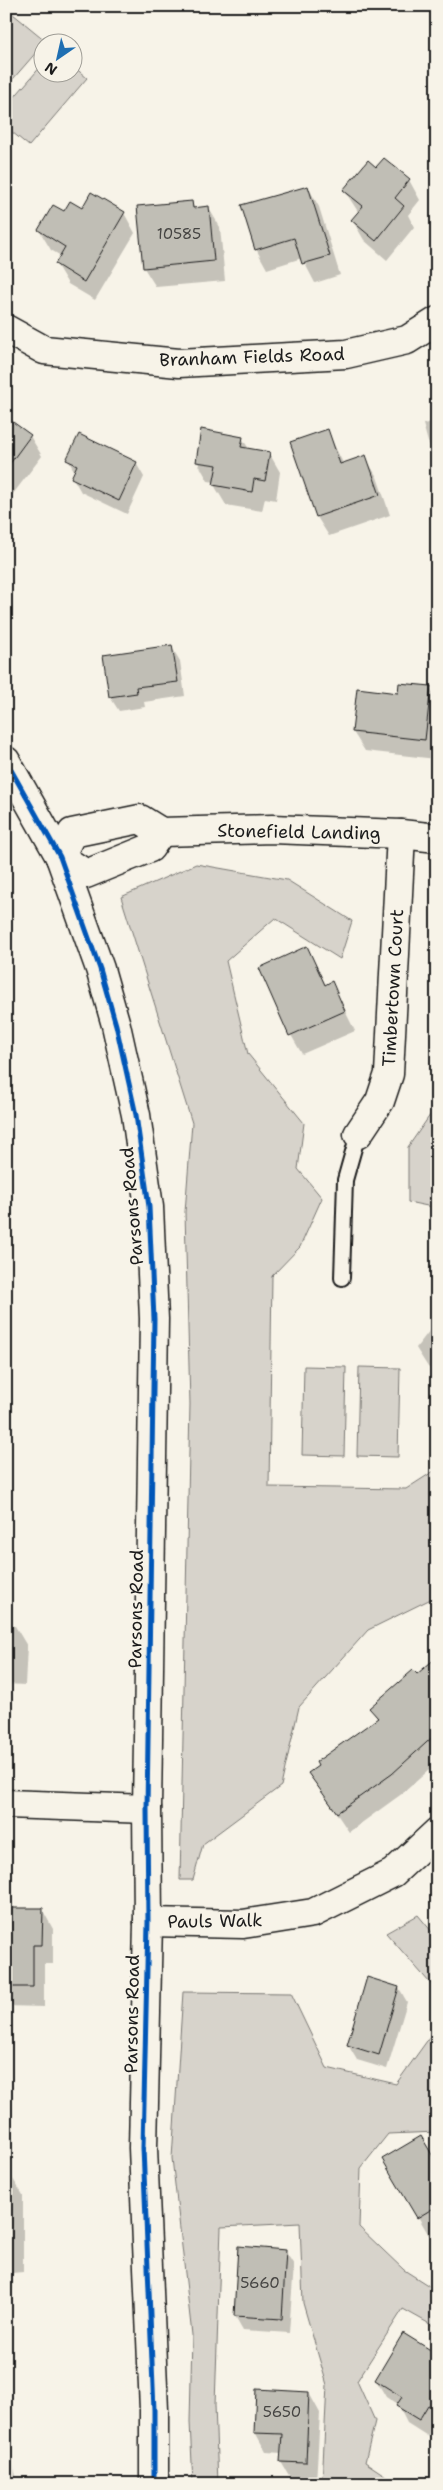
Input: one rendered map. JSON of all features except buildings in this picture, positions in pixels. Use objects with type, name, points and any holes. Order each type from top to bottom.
[{"type":"street","name":"Branham Fields Road","points":[[6,329],[44,350],[179,363],[346,354],[407,340],[437,321]]},
{"type":"street","name":"Parsons Road","points":[[6,761],[60,857],[100,969],[116,1025],[136,1115],[149,1207],[154,1319],[147,1809],[148,1922],[143,2148],[154,2410],[154,2484]]},
{"type":"street","points":[[140,819],[161,832],[150,848],[86,874],[60,857],[72,833],[140,819]]},
{"type":"street","name":"Stonefield Landing","points":[[161,832],[272,829],[401,834],[437,838]]},
{"type":"street","name":"Timbertown Court","points":[[358,1134],[380,1101],[389,1074],[401,834]]},
{"type":"street","points":[[6,1804],[147,1809]]},
{"type":"street","name":"Pauls Walk","points":[[148,1922],[244,1924],[313,1913],[393,1872],[437,1832]]},
{"type":"lane","points":[[342,1278],[345,1180],[358,1134]]},
{"type":"shaded area","points":[[13,14],[35,32],[32,32],[32,57],[6,87],[6,22]]},
{"type":"shaded area","points":[[82,74],[87,78],[29,146],[6,127],[6,107],[32,77],[32,82],[82,82]]},
{"type":"shaded area","points":[[196,864],[287,880],[352,921],[340,959],[275,918],[226,961],[248,1054],[304,1123],[298,1169],[322,1198],[300,1247],[272,1276],[269,1487],[406,1489],[437,1469],[437,1596],[368,1630],[299,1707],[281,1786],[203,1844],[193,1880],[180,1880],[190,1404],[185,1212],[192,1123],[121,897]]},
{"type":"shaded area","points":[[437,1105],[437,1208],[408,1202],[408,1147]]},
{"type":"shaded area","points":[[304,1366],[346,1367],[344,1456],[302,1455]]},
{"type":"shaded area","points":[[359,1367],[400,1368],[398,1457],[357,1456]]},
{"type":"shaded area","points":[[418,1915],[437,1938],[437,1991],[386,1933]]},
{"type":"shaded area","points":[[183,1992],[291,1993],[327,2068],[396,2084],[437,2027],[437,2132],[388,2134],[361,2168],[359,2227],[404,2270],[437,2291],[437,2328],[403,2309],[357,2381],[375,2421],[365,2462],[398,2484],[322,2484],[327,2385],[303,2303],[300,2223],[221,2227],[215,2405],[218,2484],[193,2484],[190,2422],[192,2335],[172,2158]]},
{"type":"cycle path","points":[[6,761],[60,857],[100,969],[116,1025],[136,1115],[149,1207],[154,1319],[147,1809],[148,1922],[143,2148],[154,2410],[154,2484]]}]
